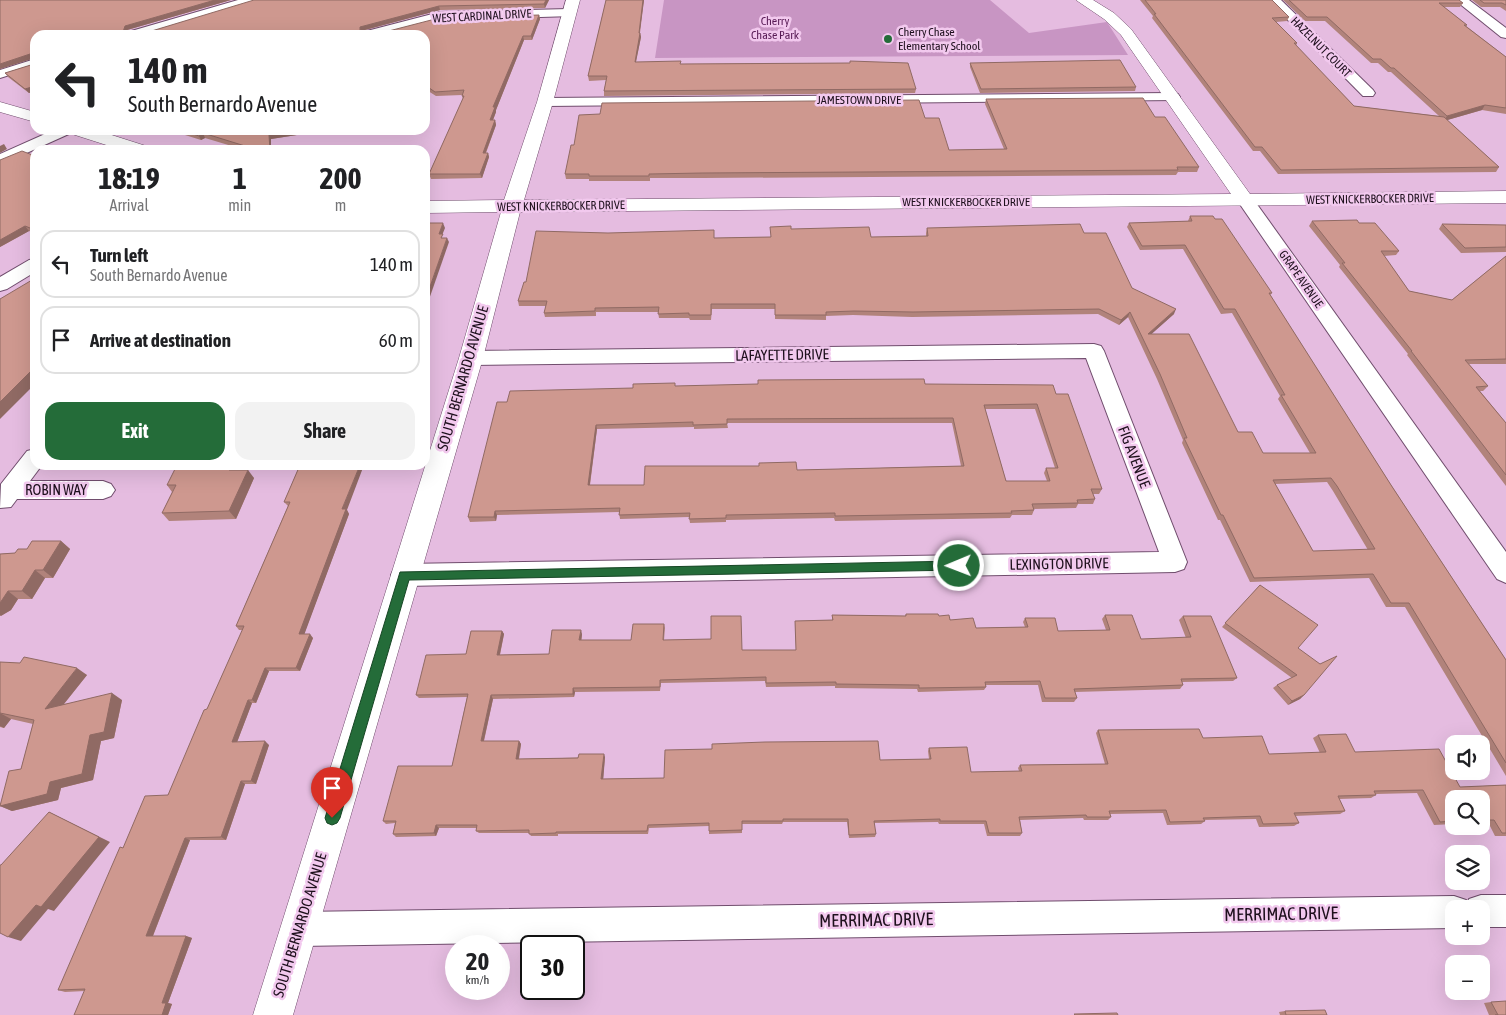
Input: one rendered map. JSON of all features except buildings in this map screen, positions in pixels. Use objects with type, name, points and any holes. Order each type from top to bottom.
[{"type":"street","points":[[150,30],[251,0]]},
{"type":"street","name":"GRAPE AVENUE","points":[[1083,0],[1109,16],[1126,32],[1174,97],[1506,572]]},
{"type":"street","name":"HAZELNUT COURT","points":[[1274,0],[1368,93]]},
{"type":"street","points":[[1461,0],[1506,34]]},
{"type":"street","name":"WEST CARDINAL DRIVE","points":[[384,30],[440,16],[571,6]]},
{"type":"street","name":"SOUTH BERNARDO AVENUE","points":[[273,1015],[470,358],[571,6]]},
{"type":"street","points":[[0,74],[30,65]]},
{"type":"street","name":"JAMESTOWN DRIVE","points":[[545,102],[1174,97]]},
{"type":"street","points":[[0,107],[30,116]]},
{"type":"street","points":[[33,145],[55,135]]},
{"type":"street","points":[[94,135],[124,145]]},
{"type":"street","points":[[0,160],[30,146]]},
{"type":"street","name":"WEST KNICKERBOCKER DRIVE","points":[[430,207],[1506,197]]},
{"type":"street","points":[[0,285],[30,267]]},
{"type":"street","name":"LAFAYETTE DRIVE","points":[[470,358],[1094,352]]},
{"type":"street","name":"FIG AVENUE","points":[[1094,352],[1175,562]]},
{"type":"street","name":"ROBIN WAY","points":[[5,497],[30,464]]},
{"type":"street","name":"ROBIN WAY","points":[[5,497],[103,490]]},
{"type":"street","name":"LEXINGTON DRIVE","points":[[404,575],[1175,562]]},
{"type":"street","points":[[1490,911],[1506,911]]},
{"type":"street","name":"MERRIMAC DRIVE","points":[[299,929],[1445,912]]},
{"type":"green space","name":"Cherry Chase Park","points":[[664,0],[990,0],[1029,33],[1107,22],[1128,55],[655,58]]},
{"type":"place","name":"Cherry Chase Elementary School","points":[[888,39]]},
{"type":"route","points":[[332,818],[404,575],[959,566]]}]
